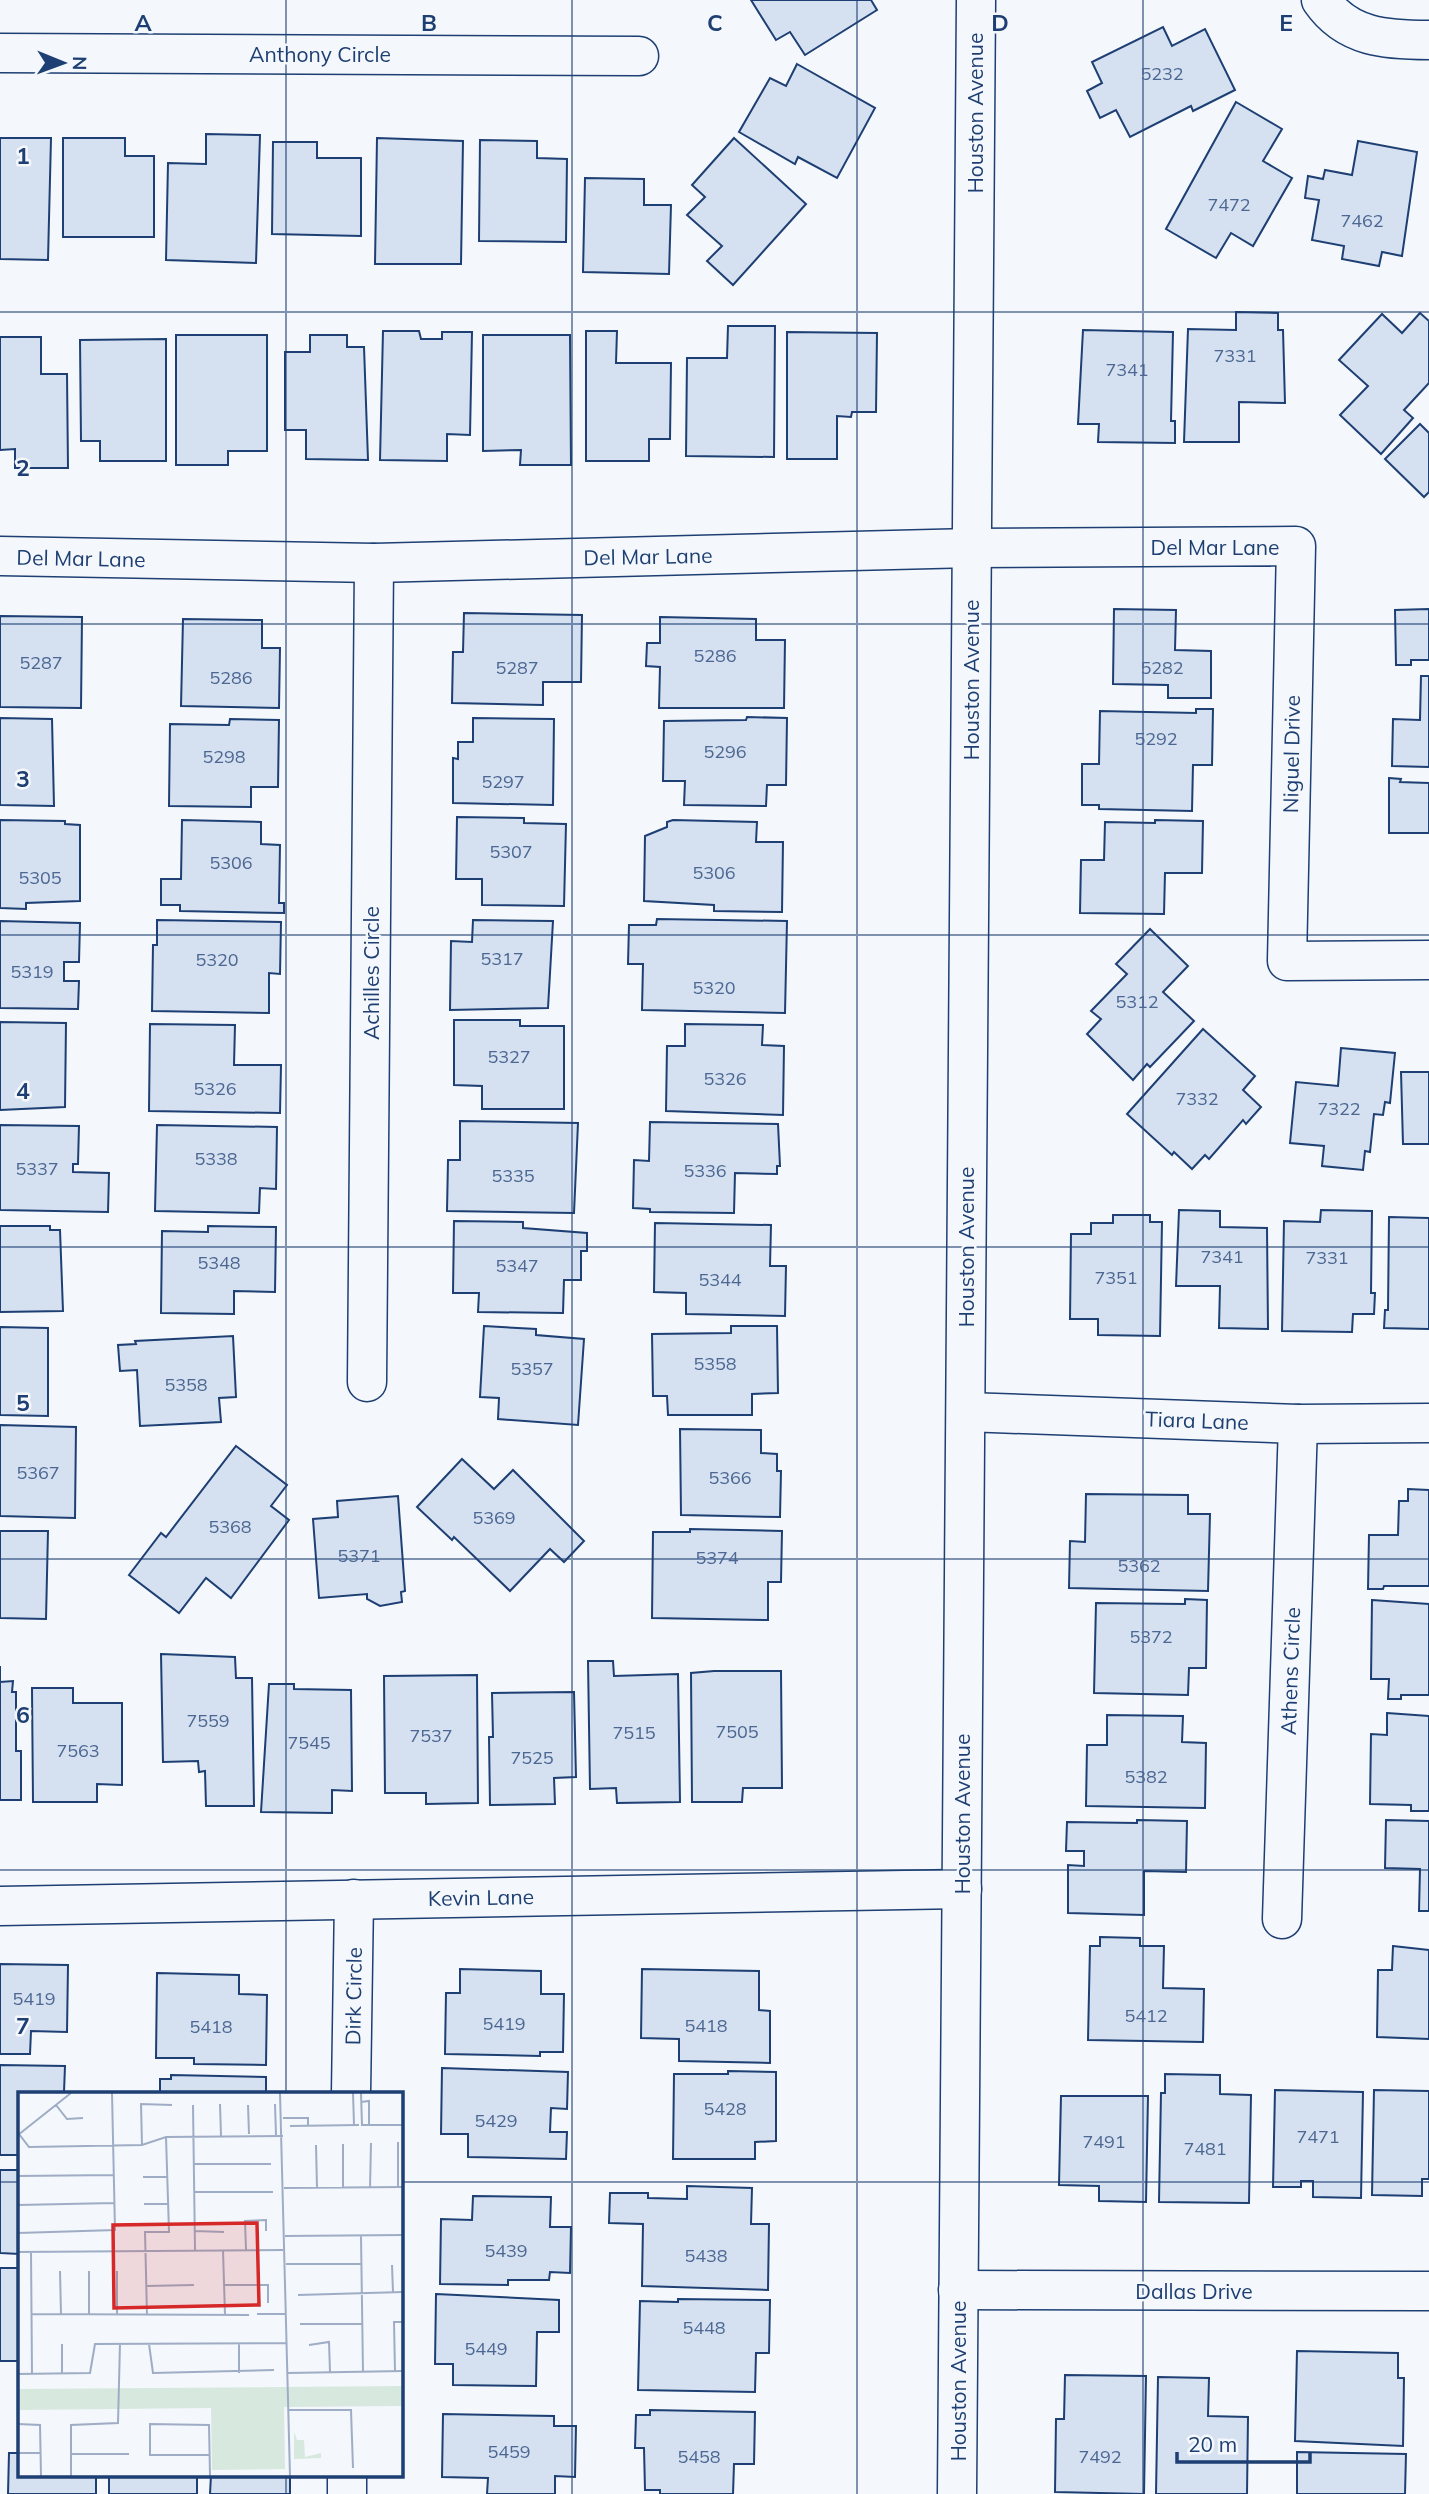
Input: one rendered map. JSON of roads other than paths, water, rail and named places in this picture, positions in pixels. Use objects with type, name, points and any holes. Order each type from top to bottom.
[{"type":"street","name":"Houston Avenue","points":[[957,2494],[976,0]]},
{"type":"street","points":[[1325,6],[1349,27],[1368,36],[1394,40],[1429,40]]},
{"type":"street","name":"Anthony Circle","points":[[0,53],[639,55]]},
{"type":"street","name":"Del Mar Lane","points":[[0,556],[374,563],[972,548],[1296,546]]},
{"type":"street","name":"Niguel Drive","points":[[1296,546],[1287,961],[1429,960]]},
{"type":"street","name":"Achilles Circle","points":[[367,1382],[374,563]]},
{"type":"street","name":"Tiara Lane","points":[[966,1412],[1298,1424],[1429,1423]]},
{"type":"street","name":"Athens Circle","points":[[1282,1919],[1298,1424]]},
{"type":"street","name":"Kevin Lane","points":[[0,1906],[962,1889]]},
{"type":"street","name":"Dirk Circle","points":[[351,2092],[354,1899]]},
{"type":"street","name":"Dallas Drive","points":[[958,2291],[1429,2291]]},
{"type":"street","points":[[347,2476],[347,2494]]}]
